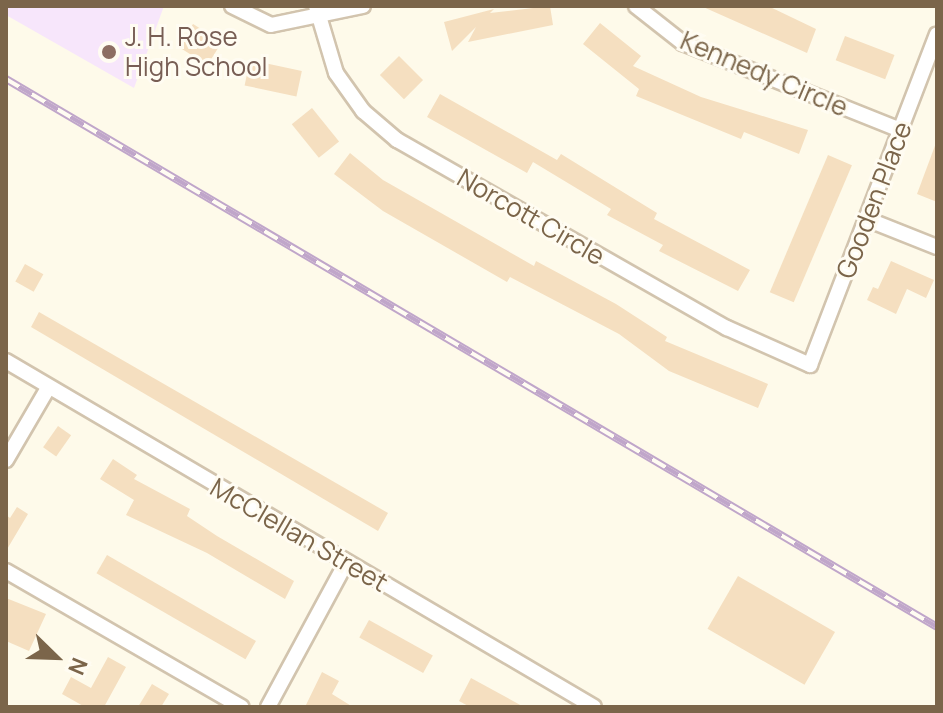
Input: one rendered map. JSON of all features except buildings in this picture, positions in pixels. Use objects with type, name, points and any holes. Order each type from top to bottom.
[{"type":"street","points":[[232,6],[271,25],[317,12],[363,6]]},
{"type":"street","name":"Kennedy Circle","points":[[636,6],[683,43],[900,130]]},
{"type":"street","name":"Norcott Circle","points":[[317,12],[336,73],[363,111],[397,140],[727,328],[810,365]]},
{"type":"street","name":"Gooden Place","points":[[810,365],[869,220],[937,35]]},
{"type":"street","points":[[869,220],[937,247]]},
{"type":"street","name":"McClellan Street","points":[[6,361],[594,707]]},
{"type":"street","points":[[6,460],[48,388]]},
{"type":"street","points":[[268,707],[346,563]]},
{"type":"street","points":[[6,571],[242,707]]},
{"type":"shaded area","name":"J. H. Rose High School","points":[[6,6],[164,6],[134,88],[6,15]]},
{"type":"railway","points":[[6,79],[937,627]]},
{"type":"place","name":"J. H. Rose High School","points":[[109,52]]}]
